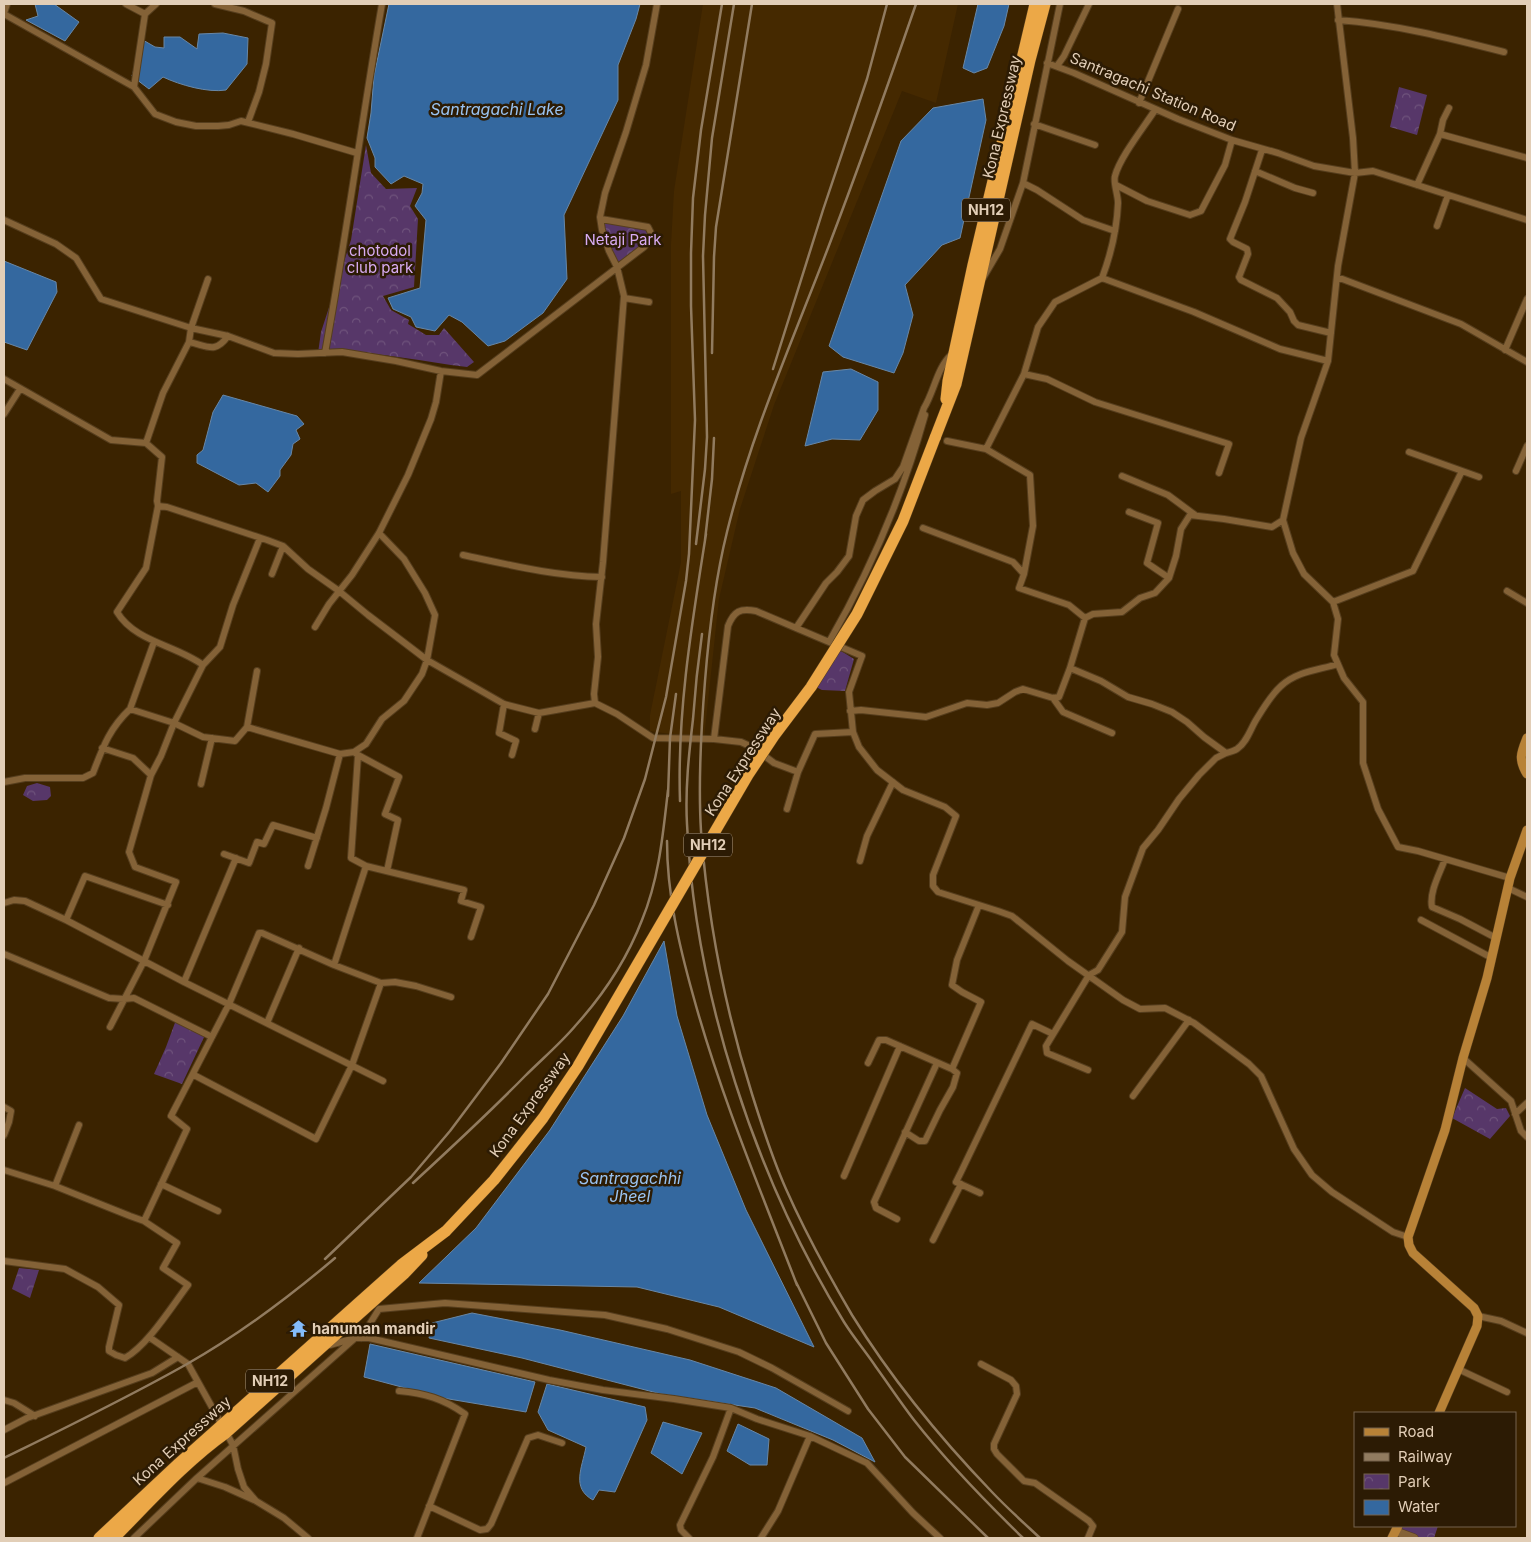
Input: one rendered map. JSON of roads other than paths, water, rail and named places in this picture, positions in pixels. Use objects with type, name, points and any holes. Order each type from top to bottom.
[{"type":"highway","name":"Kona Expressway","points":[[99,1538],[224,1429],[323,1347],[404,1274],[494,1180],[543,1118],[568,1081],[748,775],[774,736],[811,687],[857,614],[903,521],[956,384],[978,286],[1035,4]]},
{"type":"highway","name":"Kona Expressway","points":[[1019,86],[1045,4]]},
{"type":"highway","name":"Kona Expressway","points":[[945,412],[948,381],[971,274],[1016,101]]},
{"type":"highway","name":"Kona Expressway","points":[[114,1538],[166,1486],[214,1442],[224,1429],[401,1265],[446,1231]]},
{"type":"main road","points":[[1527,738],[1521,759],[1527,774]]},
{"type":"main road","points":[[1439,1412],[1477,1326],[1478,1316],[1474,1308],[1413,1253],[1408,1237],[1445,1130],[1463,1058],[1487,978],[1510,878],[1527,830]]},
{"type":"street","points":[[7,4],[4,14],[134,87],[155,114],[176,122],[196,126],[218,126],[241,121],[248,122],[357,153]]},
{"type":"street","points":[[126,4],[145,14]]},
{"type":"street","points":[[134,87],[145,14],[156,4]]},
{"type":"street","points":[[215,4],[244,11],[272,23],[266,64],[259,92],[248,122]]},
{"type":"street","points":[[244,11],[247,4]]},
{"type":"street","points":[[325,352],[382,4]]},
{"type":"street","points":[[595,703],[594,694],[598,657],[596,624],[602,577],[624,298],[616,266],[602,230],[601,219],[605,193],[646,65],[657,4]]},
{"type":"street","points":[[978,286],[1000,250],[1023,183],[1060,4]]},
{"type":"street","points":[[1057,66],[1064,56],[1089,4]]},
{"type":"street","points":[[1337,4],[1355,173],[1337,277],[1328,361],[1301,438],[1283,520],[1293,553],[1304,574],[1333,602],[1338,619],[1334,655],[1344,678],[1363,702],[1363,763],[1378,809],[1398,847],[1510,878]]},
{"type":"street","points":[[1139,103],[1178,10]]},
{"type":"street","points":[[1338,20],[1366,22],[1443,37],[1504,52]]},
{"type":"street","name":"Santragachi Station Road","points":[[1047,63],[1156,110],[1262,150],[1278,153],[1314,166],[1355,173],[1373,171],[1527,220]]},
{"type":"street","points":[[1417,185],[1440,134],[1443,120],[1449,108]]},
{"type":"street","points":[[986,449],[1024,374],[1038,327],[1055,302],[1102,278],[1114,241],[1118,200],[1114,178],[1121,162],[1156,110]]},
{"type":"street","points":[[1034,124],[1095,145]]},
{"type":"street","points":[[1440,134],[1527,158]]},
{"type":"street","points":[[1116,186],[1147,200],[1190,215],[1201,211],[1225,165],[1232,140]]},
{"type":"street","points":[[1262,150],[1230,239],[1247,249],[1248,254],[1239,277],[1241,280],[1278,298],[1298,325],[1331,333]]},
{"type":"street","points":[[1255,171],[1295,188],[1313,193]]},
{"type":"street","points":[[1023,183],[1083,220],[1115,230]]},
{"type":"street","points":[[1437,226],[1448,195]]},
{"type":"street","points":[[4,220],[56,244],[76,258],[101,299],[192,328],[228,336],[274,353],[342,352],[387,359],[441,371],[476,375],[616,266],[644,247],[651,233],[648,227],[601,219]]},
{"type":"street","points":[[1337,277],[1461,324],[1527,362]]},
{"type":"street","points":[[1102,278],[1194,312],[1280,349],[1328,361]]},
{"type":"street","points":[[146,443],[164,393],[189,342],[208,279]]},
{"type":"street","points":[[624,298],[649,302]]},
{"type":"street","points":[[1505,350],[1527,299]]},
{"type":"street","points":[[189,342],[215,348],[221,346],[228,336]]},
{"type":"street","points":[[829,642],[858,588],[890,517],[918,441],[929,400],[942,368],[955,350]]},
{"type":"street","points":[[315,627],[379,533],[408,475],[431,419],[441,371]]},
{"type":"street","points":[[1024,374],[1047,379],[1095,402],[1229,444],[1219,473]]},
{"type":"street","points":[[4,379],[111,440],[146,443],[162,457],[156,501],[158,506],[146,568],[117,612],[123,621],[154,642],[194,658],[203,665]]},
{"type":"street","points":[[4,414],[20,389]]},
{"type":"street","points":[[796,628],[826,583],[849,556],[856,516],[863,500],[895,479],[903,467],[924,408],[929,400]]},
{"type":"street","points":[[947,441],[986,449],[1030,475],[1033,526],[1024,574],[1019,588],[1069,605],[1085,618]]},
{"type":"street","points":[[1516,470],[1527,446]]},
{"type":"street","points":[[1409,452],[1479,477]]},
{"type":"street","points":[[1333,602],[1414,572],[1462,471]]},
{"type":"street","points":[[1122,476],[1168,495],[1195,515]]},
{"type":"street","points":[[158,506],[167,507],[283,546],[308,569],[427,660],[504,704],[539,713],[595,703],[617,714],[653,738],[714,739],[741,742],[754,748],[774,763],[798,772]]},
{"type":"street","points":[[1129,512],[1158,523],[1147,563],[1169,578]]},
{"type":"street","points":[[850,711],[862,710],[926,717],[967,704],[987,706],[998,703],[1023,689],[1059,698],[1085,618],[1093,614],[1122,612],[1140,598],[1156,593],[1169,578],[1176,556],[1181,529],[1190,515],[1272,527],[1283,520]]},
{"type":"street","points":[[922,528],[1013,562],[1024,574]]},
{"type":"street","points":[[379,533],[404,559],[425,593],[434,615],[427,660],[422,674],[404,701],[382,719],[366,744],[356,754],[351,858],[366,866],[464,890],[461,901],[481,907],[471,937]]},
{"type":"street","points":[[110,1027],[144,961],[176,882],[136,867],[129,852],[151,775],[203,665],[220,648],[233,605],[260,538]]},
{"type":"street","points":[[272,574],[283,546]]},
{"type":"street","points":[[463,555],[549,573],[602,577]]},
{"type":"street","points":[[1507,591],[1527,602]]},
{"type":"street","points":[[714,739],[728,626],[731,618],[737,612],[745,609],[756,611],[862,656],[850,692],[853,732],[859,747],[877,770],[903,790],[945,807],[956,816],[933,875],[933,886],[938,892],[1012,916],[1123,1000],[1140,1009],[1165,1008],[1189,1020],[1249,1064],[1261,1076],[1294,1150],[1312,1175],[1332,1192],[1393,1232],[1408,1237]]},
{"type":"street","points":[[4,782],[25,778],[82,778],[93,773],[109,733],[130,708],[154,642]]},
{"type":"street","points":[[1088,1070],[1047,1053],[1046,1046],[1089,976],[1098,970],[1122,932],[1125,897],[1143,848],[1199,775],[1216,758],[1237,749],[1245,742],[1255,720],[1281,686],[1308,671],[1338,664]]},
{"type":"street","points":[[1070,668],[1101,681],[1128,697],[1172,712],[1226,753]]},
{"type":"street","points":[[130,708],[174,723],[203,737],[235,741],[247,727],[257,671]]},
{"type":"street","points":[[1053,698],[1063,712],[1112,733]]},
{"type":"street","points":[[504,704],[499,733],[516,741],[512,755]]},
{"type":"street","points":[[535,730],[539,713]]},
{"type":"street","points":[[247,727],[340,754],[356,754],[399,777],[385,814],[398,820],[387,871]]},
{"type":"street","points":[[787,810],[798,772],[815,734],[853,732]]},
{"type":"street","points":[[201,784],[212,738]]},
{"type":"street","points":[[102,748],[133,758],[151,775]]},
{"type":"street","points":[[308,866],[340,754]]},
{"type":"street","points":[[860,861],[867,836],[893,782]]},
{"type":"street","points":[[224,854],[248,862],[257,842],[264,844],[273,825],[317,838]]},
{"type":"street","points":[[184,982],[236,858]]},
{"type":"street","points":[[1445,859],[1433,893],[1432,907],[1496,938]]},
{"type":"street","points":[[334,964],[366,866]]},
{"type":"street","points":[[66,920],[85,876],[168,905]]},
{"type":"street","points":[[1508,888],[1527,897]]},
{"type":"street","points":[[4,903],[14,900],[25,901],[66,920],[184,982],[383,1080]]},
{"type":"street","points":[[952,1069],[982,1002],[962,992],[952,984],[958,960],[979,905]]},
{"type":"street","points":[[1420,920],[1492,958]]},
{"type":"street","points":[[144,1221],[186,1129],[171,1116],[194,1075],[229,1004],[259,934],[262,933],[381,982],[395,982],[416,986],[451,997]]},
{"type":"street","points":[[267,1023],[299,948]]},
{"type":"street","points":[[4,954],[109,998],[134,998],[212,1037]]},
{"type":"street","points":[[194,1075],[316,1139],[352,1065],[381,982]]},
{"type":"street","points":[[1132,1096],[1189,1020]]},
{"type":"street","points":[[980,1193],[956,1182],[1032,1024],[1053,1034]]},
{"type":"street","points":[[868,1063],[879,1040],[886,1040],[952,1069],[957,1073],[953,1087],[925,1141],[920,1141],[905,1132]]},
{"type":"street","points":[[844,1176],[900,1046]]},
{"type":"street","points":[[1463,1058],[1511,1100],[1520,1131],[1527,1136]]},
{"type":"street","points":[[897,1219],[876,1208],[874,1202],[937,1063]]},
{"type":"street","points":[[1516,1114],[1527,1103]]},
{"type":"street","points":[[4,1107],[11,1111],[4,1135]]},
{"type":"street","points":[[55,1186],[80,1125]]},
{"type":"street","points":[[4,1170],[46,1185],[55,1186],[144,1221],[177,1243],[162,1268],[188,1285],[148,1337],[132,1354],[125,1358],[109,1351],[119,1306],[98,1287],[65,1269],[4,1261]]},
{"type":"street","points":[[161,1184],[218,1211]]},
{"type":"street","points":[[933,1240],[961,1184]]},
{"type":"street","points":[[134,1538],[233,1445],[358,1338],[379,1310],[445,1303],[605,1315],[667,1329],[739,1352],[772,1368],[848,1411]]},
{"type":"street","points":[[1478,1316],[1501,1321],[1527,1333]]},
{"type":"street","points":[[148,1337],[188,1364],[233,1445],[244,1487],[256,1501]]},
{"type":"street","points":[[323,1347],[340,1341],[369,1338],[549,1380],[603,1390],[731,1408],[757,1419],[810,1436],[867,1463],[912,1513],[940,1538]]},
{"type":"street","points":[[4,1430],[27,1418],[152,1373],[178,1357]]},
{"type":"street","points":[[981,1364],[1011,1380],[1016,1386],[1017,1394],[994,1444],[997,1454],[1024,1481],[1035,1483],[1089,1521],[1093,1526],[1088,1538]]},
{"type":"street","points":[[1458,1369],[1507,1392]]},
{"type":"street","points":[[4,1483],[198,1382]]},
{"type":"street","points":[[399,1391],[422,1393],[447,1403],[465,1414],[417,1538]]},
{"type":"street","points":[[4,1400],[14,1403],[35,1416]]},
{"type":"street","points":[[689,1538],[681,1530],[680,1525],[713,1457],[731,1408]]},
{"type":"street","points":[[429,1506],[480,1530],[487,1529],[491,1524],[528,1438],[538,1435],[562,1443]]},
{"type":"street","points":[[761,1538],[778,1511],[810,1436]]},
{"type":"street","points":[[197,1478],[256,1501],[284,1518],[308,1538]]},
{"type":"street","points":[[1395,1532],[1414,1538]]},
{"type":"water","points":[[35,4],[54,4],[79,22],[65,41],[26,20],[38,16]]},
{"type":"water","name":"Santragachi Lake","points":[[389,4],[640,4],[618,65],[618,100],[564,215],[567,279],[543,313],[505,341],[488,346],[462,322],[449,315],[435,331],[416,327],[411,317],[393,309],[388,298],[420,288],[426,220],[415,206],[422,193],[423,184],[404,176],[391,184],[375,167],[375,158],[367,138],[374,76]]},
{"type":"water","points":[[978,4],[1009,4],[1004,26],[987,68],[974,73],[963,68]]},
{"type":"water","points":[[223,33],[248,38],[247,64],[226,90],[194,88],[163,77],[149,89],[132,76],[143,40],[155,47],[164,48],[164,37],[180,37],[197,49],[199,34]]},
{"type":"water","points":[[983,99],[986,120],[960,238],[942,245],[905,285],[913,315],[903,353],[894,373],[843,357],[829,346],[901,141],[933,108]]},
{"type":"water","points":[[4,261],[56,282],[57,292],[27,350],[4,342]]},
{"type":"water","points":[[851,369],[878,382],[878,410],[860,440],[832,439],[805,446],[823,372]]},
{"type":"water","points":[[223,395],[297,416],[304,424],[296,430],[300,439],[293,444],[291,455],[280,470],[280,476],[268,492],[256,483],[239,485],[197,463],[197,455],[203,450],[213,412]]},
{"type":"water","name":"Santragachhi Jheel","points":[[664,941],[677,1016],[707,1115],[746,1210],[814,1347],[719,1307],[637,1287],[419,1283],[476,1228],[550,1130],[623,1016]]},
{"type":"water","points":[[472,1313],[560,1330],[690,1360],[776,1388],[862,1438],[875,1462],[833,1440],[755,1408],[661,1394],[522,1358],[429,1338],[432,1323]]},
{"type":"water","points":[[370,1344],[535,1382],[526,1412],[443,1398],[364,1377]]},
{"type":"water","points":[[547,1384],[645,1407],[647,1420],[615,1492],[599,1490],[593,1500],[582,1490],[580,1477],[586,1447],[548,1430],[538,1412]]},
{"type":"water","points":[[663,1422],[702,1433],[682,1474],[651,1453]]},
{"type":"water","points":[[738,1424],[769,1439],[767,1465],[750,1465],[727,1451]]},
{"type":"railway","points":[[325,1259],[411,1177],[450,1131],[501,1063],[548,994],[594,905],[624,838],[645,779],[666,697],[689,554],[695,420],[691,306],[693,198],[701,130],[722,4]]},
{"type":"railway","points":[[696,544],[707,437],[703,256],[705,215],[712,138],[734,4]]},
{"type":"railway","points":[[712,353],[716,227],[752,4]]},
{"type":"railway","points":[[773,369],[867,79],[887,4]]},
{"type":"railway","points":[[916,4],[851,187],[760,424],[727,532],[716,587],[702,718],[700,756],[701,831],[713,931],[726,997],[742,1062],[768,1142],[801,1221],[852,1315],[900,1385],[973,1472],[1040,1538]]},
{"type":"railway","points":[[705,540],[712,479],[714,438]]},
{"type":"railway","points":[[680,801],[683,700],[706,534]]},
{"type":"railway","points":[[702,634],[687,784],[687,824],[692,888],[702,953],[717,1018],[735,1082],[757,1146],[783,1207],[812,1266],[848,1328],[927,1436],[967,1481],[1023,1538]]},
{"type":"railway","points":[[668,796],[670,738],[676,694]]},
{"type":"railway","points":[[413,1183],[484,1117],[564,1038],[596,1001],[614,976],[636,934],[653,889],[660,856],[668,790]]},
{"type":"railway","points":[[667,841],[669,880],[675,919],[688,976],[704,1032],[741,1141],[797,1285]]},
{"type":"railway","points":[[4,1458],[119,1401],[207,1352],[264,1314],[335,1258]]},
{"type":"railway","points":[[795,1280],[826,1343],[868,1409],[905,1457],[988,1538]]},
{"type":"place","name":"hanuman mandir","points":[[298,1329]]},
{"type":"park label","name":"Netaji Park","points":[[623,240]]},
{"type":"park label","name":"chotodol club park","points":[[380,260]]}]
